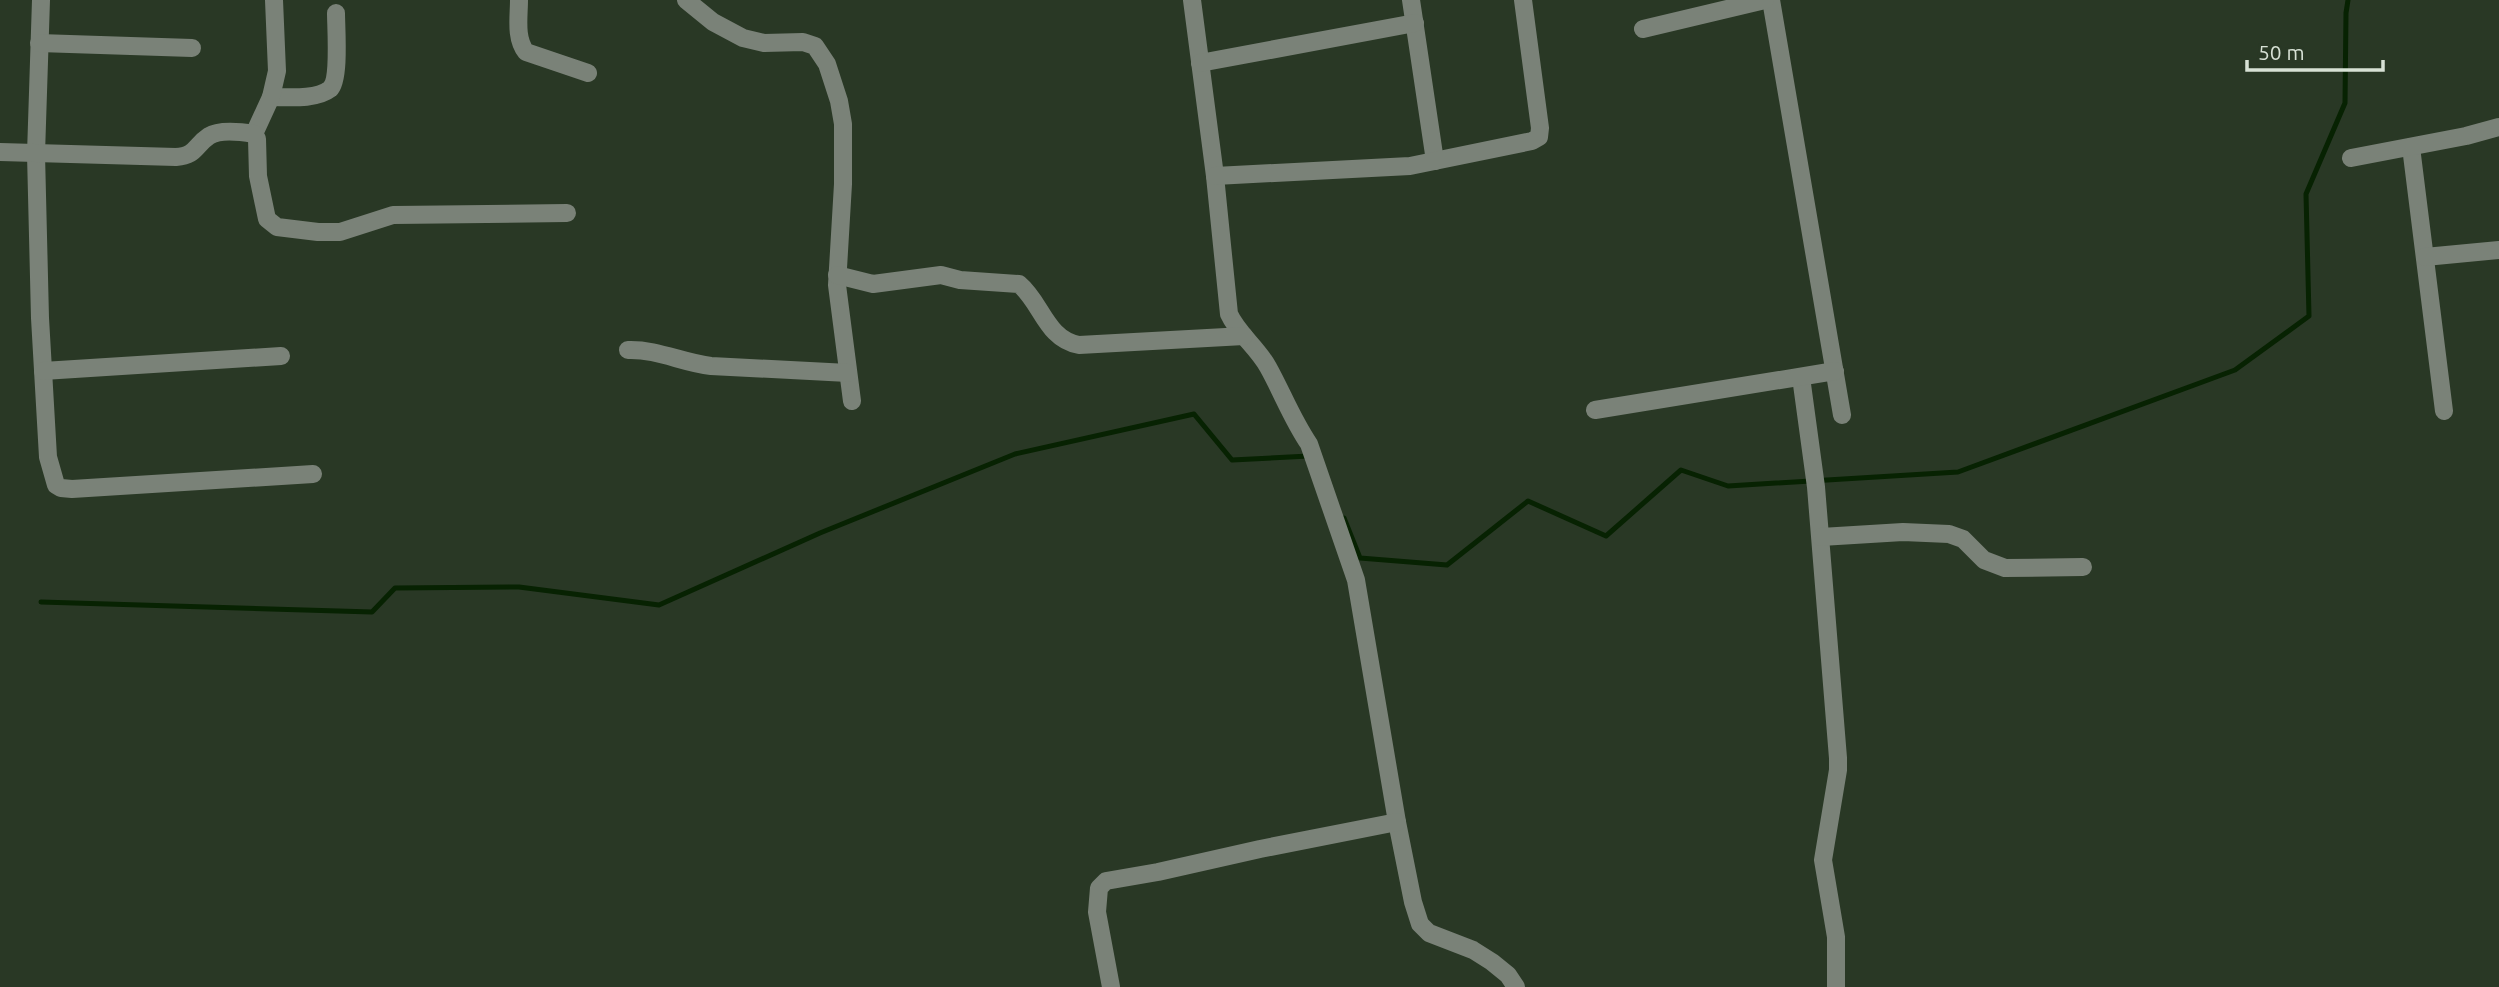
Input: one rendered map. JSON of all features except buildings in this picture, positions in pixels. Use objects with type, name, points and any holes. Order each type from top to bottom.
[{"type":"street","points":[[41,0],[36,153],[48,457],[56,485],[61,488],[313,474]]},
{"type":"street","points":[[254,134],[271,97],[277,71],[274,0]]},
{"type":"street","points":[[519,0],[519,38],[526,52],[588,73]]},
{"type":"street","points":[[686,0],[713,22],[743,38],[764,43],[803,42],[815,46],[827,64],[843,124],[843,184],[837,275],[852,401]]},
{"type":"street","points":[[1192,0],[1215,176],[1229,314],[1234,325],[1268,366],[1297,426],[1309,444],[1356,580],[1397,822],[1420,924],[1429,933],[1473,950],[1492,962],[1508,975],[1516,987]]},
{"type":"street","points":[[1411,0],[1436,161]]},
{"type":"street","points":[[1215,176],[1410,166],[1532,141],[1539,137],[1540,128],[1523,0]]},
{"type":"street","points":[[1643,29],[1765,0]]},
{"type":"street","points":[[1771,0],[1842,415]]},
{"type":"street","points":[[271,97],[312,95],[333,86],[336,70],[336,13]]},
{"type":"street","points":[[1200,63],[1415,23]]},
{"type":"street","points":[[39,43],[192,48]]},
{"type":"street","points":[[2351,158],[2499,127]]},
{"type":"street","points":[[0,152],[176,157],[192,153],[214,134],[254,134]]},
{"type":"street","points":[[254,134],[257,139],[258,176],[263,210],[267,219],[277,227],[340,232],[393,215],[567,213]]},
{"type":"street","points":[[2411,147],[2444,411]]},
{"type":"street","points":[[2425,257],[2499,250]]},
{"type":"street","points":[[837,275],[873,284],[941,275],[960,280],[1018,284],[1026,290],[1057,335],[1066,342],[1079,345],[1244,336]]},
{"type":"street","points":[[628,350],[649,351],[693,364],[711,366],[848,373]]},
{"type":"street","points":[[43,370],[281,356]]},
{"type":"street","points":[[1595,410],[1835,371]]},
{"type":"street","points":[[1801,377],[1814,463],[1838,758],[1823,860],[1836,937],[1836,987]]},
{"type":"street","points":[[1821,537],[1903,532],[1949,534],[1963,539],[1984,560],[2005,568],[2083,567]]},
{"type":"street","points":[[1111,987],[1097,912],[1099,888],[1105,881],[1397,822]]},
{"type":"waterway","points":[[1344,518],[1360,558],[1447,565],[1528,501],[1606,536],[1681,470],[1728,486],[1958,472],[2235,370],[2309,316],[2306,194],[2345,103],[2348,0]]},
{"type":"waterway","points":[[41,602],[372,612],[395,588],[519,587],[659,605],[820,533],[1015,454],[1194,414],[1232,460],[1309,456]]}]
